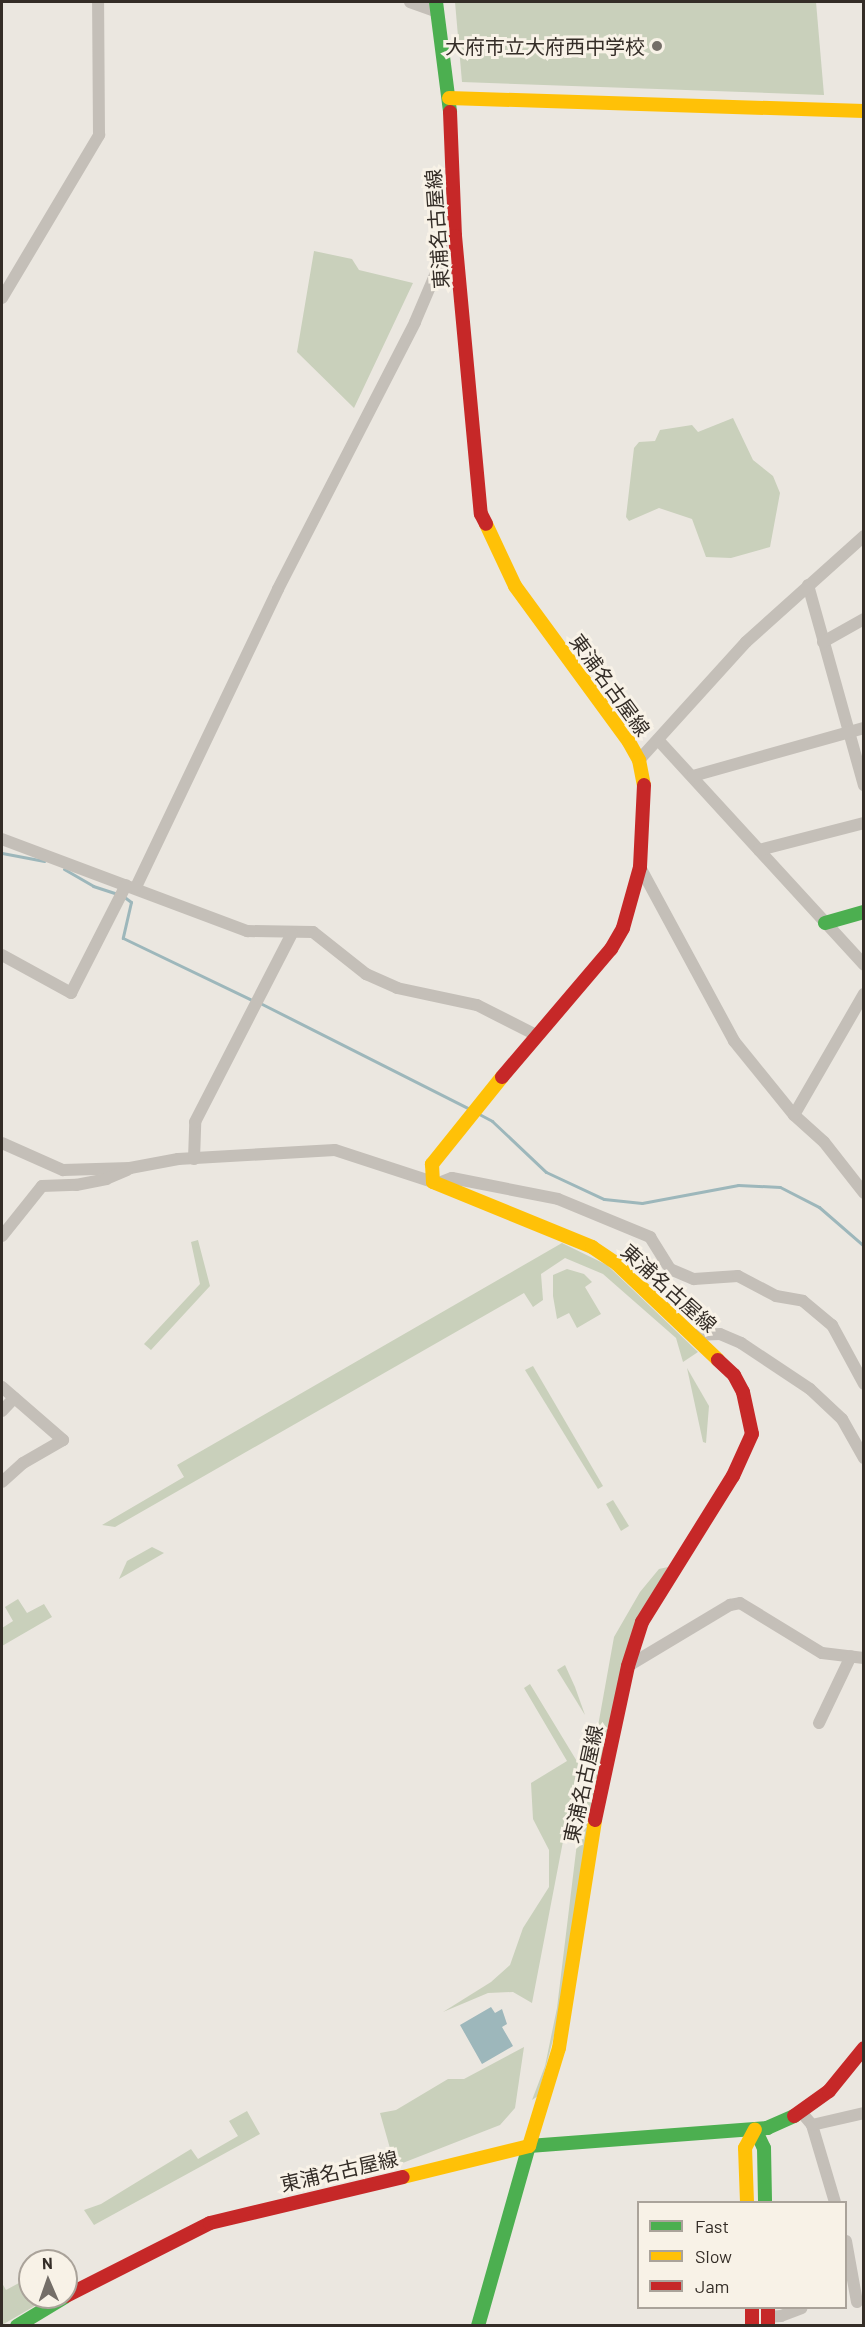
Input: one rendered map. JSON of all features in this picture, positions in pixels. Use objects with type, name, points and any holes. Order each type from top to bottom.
[{"type":"main road","name":"東浦名古屋線","points":[[78,2290],[210,2223],[316,2200],[491,2152],[529,2146],[559,2048],[592,1832],[628,1666],[642,1622],[733,1476],[752,1434],[743,1392],[734,1375],[617,1264],[592,1247],[435,1183],[432,1164],[611,949],[622,928],[640,867],[646,796],[639,760],[515,586],[488,534],[479,498],[453,206],[449,98],[437,7]]},
{"type":"main road","points":[[449,98],[864,111]]},
{"type":"main road","points":[[825,923],[864,912]]},
{"type":"main road","points":[[478,2325],[529,2146],[767,2128],[802,2113],[829,2091],[864,2048]]},
{"type":"main road","points":[[747,2201],[745,2148],[755,2129]]},
{"type":"main road","points":[[755,2129],[764,2148],[765,2201]]},
{"type":"main road","name":"東浦名古屋線","points":[[17,2325],[44,2309]]},
{"type":"main road","points":[[752,2309],[752,2325]]},
{"type":"street","points":[[2,298],[99,135],[98,2]]},
{"type":"street","points":[[410,2],[437,7]]},
{"type":"street","points":[[2,955],[71,993],[126,890],[415,322],[438,268],[445,221],[453,206]]},
{"type":"street","points":[[639,760],[660,742],[669,727],[746,642],[864,536]]},
{"type":"street","points":[[808,585],[864,785]]},
{"type":"street","points":[[823,642],[864,619]]},
{"type":"street","points":[[693,776],[864,728]]},
{"type":"street","points":[[660,742],[864,965]]},
{"type":"street","points":[[759,849],[864,823]]},
{"type":"street","points":[[2,840],[126,890],[247,931],[313,932],[366,974],[397,988],[477,1005],[538,1036]]},
{"type":"street","points":[[640,867],[735,1041],[794,1115],[824,1142],[864,1193]]},
{"type":"street","points":[[194,1159],[195,1122],[256,1008],[292,933]]},
{"type":"street","points":[[794,1115],[863,998]]},
{"type":"street","points":[[2,1143],[63,1170],[130,1168],[194,1159],[335,1149],[435,1183],[452,1178],[558,1199],[650,1237],[670,1269],[694,1279],[738,1276],[776,1296],[803,1301],[832,1325],[864,1384]]},
{"type":"street","points":[[2,1235],[42,1186],[106,1179],[130,1168]]},
{"type":"street","points":[[693,1335],[720,1334],[741,1343],[810,1389],[842,1419],[864,1458]]},
{"type":"street","points":[[2,1387],[63,1440],[23,1463],[2,1480]]},
{"type":"street","points":[[2,1411],[14,1398]]},
{"type":"street","points":[[628,1666],[730,1605],[740,1603],[812,1648],[857,1657],[819,1723]]},
{"type":"street","points":[[802,2113],[812,2125],[835,2201]]},
{"type":"street","points":[[812,2125],[864,2113]]},
{"type":"street","points":[[847,2248],[855,2301]]},
{"type":"street","points":[[768,2316],[794,2309]]},
{"type":"green space","name":"大府市立大府西中学校","points":[[455,2],[816,2],[824,95],[462,82]]},
{"type":"green space","points":[[314,251],[352,259],[359,270],[413,283],[354,408],[297,352]]},
{"type":"green space","points":[[733,418],[753,460],[773,476],[780,493],[770,547],[731,558],[706,557],[692,519],[659,508],[629,521],[626,517],[634,448],[639,442],[655,441],[660,430],[692,425],[698,432]]},
{"type":"green space","points":[[198,1240],[210,1286],[151,1350],[144,1344],[200,1284],[191,1242]]},
{"type":"green space","points":[[562,1243],[607,1265],[698,1352],[683,1362],[676,1338],[603,1274],[565,1258],[541,1274],[543,1300],[533,1307],[524,1293],[115,1527],[102,1525],[184,1477],[177,1465]]},
{"type":"green space","points":[[567,1269],[584,1274],[592,1282],[585,1287],[601,1314],[577,1328],[569,1313],[557,1319],[553,1296],[553,1275]]},
{"type":"green space","points":[[533,1366],[603,1486],[598,1489],[525,1370]]},
{"type":"green space","points":[[687,1368],[709,1406],[706,1443],[703,1442]]},
{"type":"green space","points":[[613,1500],[629,1526],[621,1531],[606,1504]]},
{"type":"green space","points":[[152,1547],[164,1553],[119,1579],[127,1561]]},
{"type":"green space","points":[[668,1567],[639,1618],[562,2006],[538,2096],[532,2100],[545,2066],[557,2008],[577,1843],[614,1637],[640,1592],[659,1569]]},
{"type":"green space","points":[[18,1599],[27,1613],[44,1604],[52,1617],[2,1646],[2,1628],[13,1621],[5,1607]]},
{"type":"green space","points":[[565,1665],[575,1687],[585,1715],[557,1670]]},
{"type":"green space","points":[[530,1684],[578,1763],[532,2003],[513,1992],[488,1993],[443,2012],[491,1982],[510,1965],[523,1928],[549,1887],[549,1850],[533,1819],[531,1783],[567,1761],[524,1688]]},
{"type":"green space","points":[[524,2047],[515,2108],[500,2125],[395,2166],[380,2113],[396,2110],[448,2079],[464,2079]]},
{"type":"green space","points":[[247,2111],[260,2134],[94,2225],[84,2210],[101,2204],[191,2149],[198,2159],[238,2136],[229,2121]]},
{"type":"green space","points":[[2,2283],[6,2290],[18,2284],[18,2309],[29,2309],[2,2325]]},
{"type":"water","points":[[491,2007],[495,2013],[502,2009],[507,2024],[502,2027],[513,2046],[482,2064],[460,2025]]},
{"type":"waterway","points":[[2,853],[44,861]]},
{"type":"waterway","points":[[64,869],[93,886],[117,894]]},
{"type":"waterway","points":[[123,896],[131,902],[123,938],[254,1001]]},
{"type":"waterway","points":[[260,1003],[468,1108]]},
{"type":"waterway","points":[[479,1114],[492,1121],[546,1172],[604,1199],[642,1203],[738,1185],[780,1187],[819,1207],[864,1246]]},
{"type":"traffic: fast","points":[[436,2],[450,112]]},
{"type":"traffic: fast","points":[[825,923],[864,912]]},
{"type":"traffic: fast","points":[[478,2326],[529,2146],[767,2128],[794,2116]]},
{"type":"traffic: fast","points":[[755,2129],[764,2148],[765,2201]]},
{"type":"traffic: fast","points":[[17,2326],[45,2309]]},
{"type":"traffic: slow","points":[[449,98],[864,111]]},
{"type":"traffic: slow","points":[[486,524],[515,586],[629,742],[639,760],[644,785]]},
{"type":"traffic: slow","points":[[502,1077],[432,1164],[433,1182],[592,1247],[617,1264],[718,1360]]},
{"type":"traffic: slow","points":[[403,2177],[529,2146],[559,2048],[595,1820]]},
{"type":"traffic: slow","points":[[747,2201],[745,2148],[755,2129]]},
{"type":"traffic: jam","points":[[450,112],[455,236],[481,514],[486,524]]},
{"type":"traffic: jam","points":[[502,1077],[611,949],[623,928],[640,867],[644,785]]},
{"type":"traffic: jam","points":[[595,1820],[628,1666],[642,1622],[733,1476],[752,1434],[743,1392],[734,1375],[718,1360]]},
{"type":"traffic: jam","points":[[794,2116],[829,2091],[864,2048]]},
{"type":"traffic: jam","points":[[78,2290],[210,2223],[403,2177]]},
{"type":"traffic: jam","points":[[752,2309],[752,2326]]},
{"type":"traffic: jam","points":[[768,2309],[768,2326]]},
{"type":"place","name":"大府市立大府西中学校","points":[[657,46]]}]
